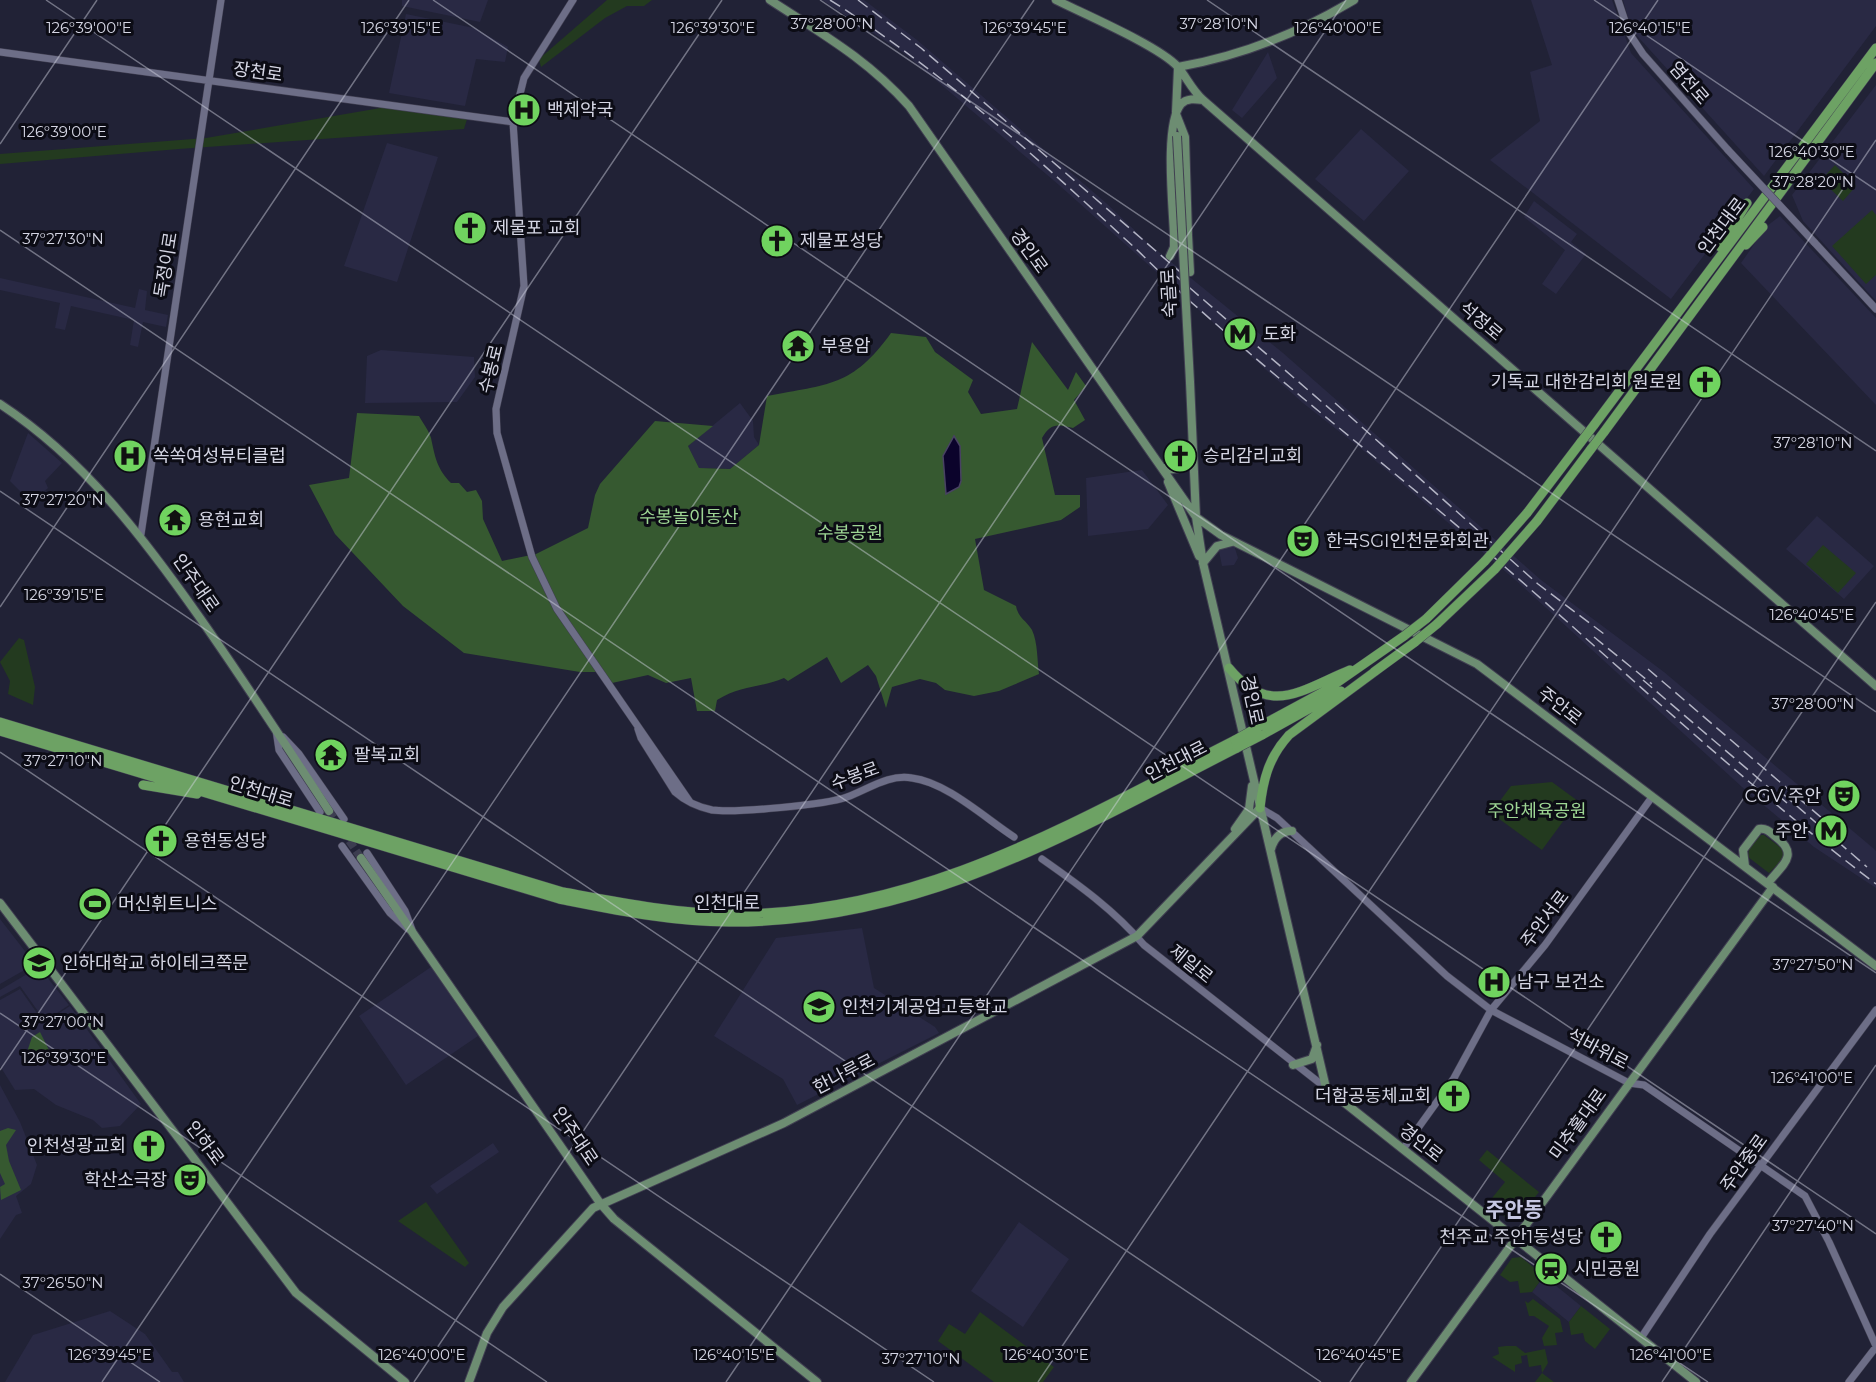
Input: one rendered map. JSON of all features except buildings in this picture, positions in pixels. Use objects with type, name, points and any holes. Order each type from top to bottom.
[{"type":"highway","name":"인천대로","points":[[0,731],[558,899],[652,917],[728,922],[836,914],[881,905],[947,886],[1033,852],[1377,670],[1437,624],[1495,569],[1537,521],[1604,432],[1692,301],[1876,48]]},
{"type":"highway","name":"인천대로","points":[[1261,731],[1371,661],[1404,636],[1426,619],[1485,561],[1527,513],[1876,63]]},
{"type":"highway","points":[[1692,301],[1747,203]]},
{"type":"highway","points":[[1692,301],[1763,227]]},
{"type":"highway","points":[[1229,668],[1242,684],[1257,693],[1272,697],[1302,691],[1371,661]]},
{"type":"highway","points":[[1260,808],[1263,780],[1279,746],[1289,735],[1377,670]]},
{"type":"highway","name":"인천대로","points":[[0,722],[563,892],[651,908],[729,914],[793,911],[868,899],[942,879],[1028,845],[1236,744]]},
{"type":"highway","points":[[143,785],[189,794],[210,794]]},
{"type":"main road","name":"경인로","points":[[770,0],[857,57],[882,77],[909,106],[1196,517],[1203,563],[1326,1088],[1696,1382]]},
{"type":"main road","name":"석정로","points":[[1056,0],[1153,49],[1178,67],[1191,90],[1876,686]]},
{"type":"main road","points":[[1178,67],[1203,63],[1283,38],[1354,0]]},
{"type":"main road","name":"숙골로","points":[[1178,67],[1176,114],[1196,517]]},
{"type":"main road","points":[[1170,256],[1174,247],[1171,136],[1176,114],[1183,102],[1194,99],[1203,100]]},
{"type":"main road","points":[[1176,114],[1185,137],[1190,272]]},
{"type":"main road","points":[[1174,235],[1188,235]]},
{"type":"main road","name":"인주대로","points":[[0,404],[56,444],[141,534],[329,811]]},
{"type":"main road","points":[[1193,452],[1186,466],[1180,469],[1162,468],[1189,537],[1203,563],[1216,546],[1235,542]]},
{"type":"main road","name":"주안로","points":[[1196,517],[1235,542],[1455,651],[1496,677],[1876,966]]},
{"type":"main road","points":[[1223,846],[1249,809],[1253,779]]},
{"type":"main road","name":"한나루로","points":[[469,1382],[487,1334],[503,1307],[586,1213],[600,1203],[784,1123],[1137,936],[1260,808]]},
{"type":"main road","points":[[1745,866],[1743,850],[1760,829],[1766,829],[1787,845],[1789,851],[1771,885]]},
{"type":"main road","points":[[1271,852],[1273,841],[1279,834],[1292,831]]},
{"type":"main road","name":"인주대로","points":[[364,856],[412,932],[488,1037],[600,1203],[614,1219],[817,1382]]},
{"type":"main road","name":"미추홀대로","points":[[1411,1382],[1771,885]]},
{"type":"main road","name":"인하로","points":[[0,903],[296,1293],[405,1382]]},
{"type":"main road","points":[[1293,1065],[1312,1059],[1317,1045]]},
{"type":"street","name":"독정이로","points":[[141,534],[221,0]]},
{"type":"street","name":"수봉로","points":[[573,0],[524,78],[513,122],[525,286],[496,409],[497,433],[532,557],[557,609],[637,726],[641,738],[675,792],[690,802],[722,811],[828,802],[889,780],[910,777],[937,785],[1014,837]]},
{"type":"street","name":"염전로","points":[[1618,0],[1629,33],[1643,54],[1728,150],[1876,309]]},
{"type":"street","name":"장천로","points":[[0,52],[513,122]]},
{"type":"street","points":[[276,730],[279,750],[320,812]]},
{"type":"street","points":[[276,730],[299,754],[344,819]]},
{"type":"street","name":"주안서로","points":[[1403,1149],[1454,1078],[1491,1010],[1545,945],[1652,797]]},
{"type":"street","name":"석바위로","points":[[1260,808],[1277,818],[1292,831],[1447,976],[1491,1010],[1629,1083],[1644,1085],[1761,1165],[1810,1202],[1876,1346]]},
{"type":"street","points":[[342,846],[390,913],[412,932]]},
{"type":"street","name":"제일로","points":[[1042,859],[1086,890],[1137,936],[1293,1065],[1326,1088]]},
{"type":"street","name":"주안중로","points":[[1641,1338],[1710,1234],[1876,1010]]},
{"type":"street","points":[[1850,1382],[1876,1346]]},
{"type":"shaded area","points":[[402,0],[488,0],[480,22],[402,6]]},
{"type":"shaded area","points":[[822,0],[864,0],[917,40],[1106,203],[1149,244],[1283,353],[1541,580],[1664,672],[1873,848],[1876,851],[1876,888],[1814,847],[1742,787],[1520,584],[1364,451],[1303,403],[1059,185],[904,53]]},
{"type":"shaded area","points":[[1531,0],[1612,0],[1631,53],[1754,189],[1671,299],[1490,160],[1540,121],[1530,72],[1552,65]]},
{"type":"shaded area","points":[[1623,0],[1876,0],[1876,26],[1764,176],[1631,29]]},
{"type":"shaded area","points":[[406,14],[474,28],[508,47],[505,62],[476,59],[465,106],[389,93]]},
{"type":"shaded area","points":[[1268,52],[1277,78],[1242,118],[1232,110]]},
{"type":"shaded area","points":[[1876,85],[1876,301],[1803,221],[1792,195]]},
{"type":"shaded area","points":[[1361,129],[1409,171],[1364,221],[1315,179]]},
{"type":"shaded area","points":[[387,143],[438,157],[397,282],[344,266]]},
{"type":"shaded area","points":[[1534,201],[1577,234],[1571,242],[1586,254],[1556,294],[1542,284],[1565,250],[1524,217]]},
{"type":"shaded area","points":[[1780,216],[1876,318],[1876,405],[1741,263],[1767,226]]},
{"type":"shaded area","points":[[0,278],[135,308],[139,289],[147,291],[145,310],[168,315],[166,327],[143,322],[138,347],[130,345],[134,320],[71,306],[65,330],[55,328],[60,303],[0,290]]},
{"type":"shaded area","points":[[381,350],[474,357],[475,377],[457,402],[365,403],[367,356]]},
{"type":"shaded area","points":[[740,403],[753,421],[754,437],[759,445],[730,469],[699,468],[688,446]]},
{"type":"shaded area","points":[[28,433],[62,463],[45,481],[48,488],[32,503],[10,481]]},
{"type":"shaded area","points":[[954,436],[960,446],[961,481],[959,487],[946,494],[943,456]]},
{"type":"shaded area","points":[[1142,470],[1168,505],[1148,529],[1088,536],[1086,478]]},
{"type":"shaded area","points":[[1817,516],[1874,566],[1844,599],[1786,549]]},
{"type":"shaded area","points":[[1226,544],[1234,545],[1238,558],[1234,565],[1222,566],[1219,551]]},
{"type":"shaded area","points":[[0,919],[35,964],[0,984]]},
{"type":"shaded area","name":"인천기계공업고등학교","points":[[862,928],[874,988],[935,1027],[939,1033],[797,1105],[783,1079],[714,1036],[776,938]]},
{"type":"shaded area","points":[[39,967],[69,1005],[45,1021],[20,986],[0,997],[0,990]]},
{"type":"shaded area","points":[[431,967],[478,1036],[406,1085],[359,1016]]},
{"type":"shaded area","points":[[20,989],[44,1023],[70,1006],[141,1104],[120,1126],[102,1128],[93,1120],[56,1105],[34,1089],[15,1090],[0,1066],[0,1000]]},
{"type":"shaded area","points":[[0,1085],[20,1122],[37,1165],[31,1184],[16,1196],[22,1213],[16,1215],[0,1239]]},
{"type":"shaded area","points":[[493,1143],[499,1152],[437,1194],[430,1186]]},
{"type":"shaded area","points":[[1019,1222],[1069,1259],[1023,1327],[971,1291]]},
{"type":"shaded area","points":[[1544,1276],[1581,1306],[1569,1322],[1532,1292]]},
{"type":"shaded area","points":[[110,1311],[145,1334],[172,1372],[178,1372],[184,1382],[5,1382],[33,1335]]},
{"type":"green space","points":[[607,0],[652,0],[644,6],[627,6],[605,18],[541,67],[539,59]]},
{"type":"green space","points":[[392,106],[468,116],[464,129],[0,164],[0,154],[206,138]]},
{"type":"green space","points":[[1835,165],[1856,186],[1843,201],[1821,180]]},
{"type":"green space","points":[[1872,210],[1876,215],[1876,275],[1866,284],[1832,246]]},
{"type":"green space","name":"수봉공원","points":[[891,333],[926,337],[935,352],[973,380],[968,392],[981,414],[1017,409],[1032,342],[1068,390],[1076,372],[1086,386],[1074,400],[1085,420],[1073,428],[1058,425],[1051,427],[1042,438],[1055,495],[1080,495],[1080,507],[1061,520],[975,539],[984,590],[1016,606],[1019,614],[1032,630],[1036,646],[1039,674],[999,691],[974,696],[945,690],[936,683],[920,679],[892,687],[886,708],[876,676],[868,665],[841,683],[827,657],[788,681],[784,678],[742,689],[717,700],[715,711],[697,711],[691,678],[666,683],[648,675],[612,683],[603,672],[580,672],[464,653],[403,606],[335,534],[309,485],[349,478],[357,413],[419,416],[430,435],[437,462],[446,478],[451,483],[459,483],[467,492],[476,490],[482,501],[483,519],[502,561],[536,554],[588,528],[595,495],[600,484],[655,421],[713,426],[688,446],[699,468],[730,469],[759,445],[767,396],[823,385],[851,374],[877,351]]},
{"type":"green space","points":[[1823,545],[1856,573],[1838,593],[1806,564]]},
{"type":"green space","points":[[19,638],[24,640],[35,687],[33,705],[8,694],[10,681],[0,662]]},
{"type":"green space","name":"주안체육공원","points":[[1552,782],[1578,801],[1542,850],[1491,813],[1511,786]]},
{"type":"green space","points":[[1761,835],[1784,850],[1784,858],[1769,873],[1748,857],[1749,849]]},
{"type":"green space","points":[[40,1032],[49,1050],[33,1059],[28,1049],[32,1037]]},
{"type":"green space","points":[[8,1128],[16,1130],[6,1145],[9,1161],[21,1190],[1,1200],[0,1187],[5,1184],[0,1173],[0,1131]]},
{"type":"green space","points":[[1487,1150],[1539,1192],[1518,1219],[1509,1220],[1488,1203],[1505,1182],[1479,1160]]},
{"type":"green space","points":[[426,1202],[469,1263],[465,1267],[398,1221]]},
{"type":"green space","points":[[1521,1257],[1544,1276],[1532,1292],[1520,1293],[1518,1281],[1510,1282],[1500,1275],[1512,1258]]},
{"type":"green space","points":[[1533,1299],[1560,1319],[1563,1332],[1555,1333],[1557,1345],[1544,1346],[1542,1338],[1549,1326],[1534,1316],[1529,1316],[1525,1301],[1528,1303]]},
{"type":"green space","points":[[1581,1306],[1610,1329],[1595,1349],[1585,1341],[1583,1333],[1571,1335],[1569,1322]]},
{"type":"green space","points":[[980,1312],[1054,1367],[1043,1382],[994,1382],[938,1341],[949,1324],[965,1334]]},
{"type":"green space","points":[[1516,1346],[1525,1353],[1545,1349],[1548,1363],[1542,1373],[1541,1365],[1529,1367],[1527,1355],[1521,1356],[1522,1363],[1515,1365],[1515,1372],[1492,1357],[1499,1354],[1498,1347]]},
{"type":"green space","points":[[1542,1373],[1554,1382],[1535,1382]]},
{"type":"tunnel","points":[[329,811],[361,858]]},
{"type":"railway","points":[[830,0],[908,54],[982,112],[1134,247],[1189,301],[1489,553],[1776,804],[1876,884]]},
{"type":"railway","points":[[858,0],[921,48],[1186,277]]},
{"type":"railway","points":[[1176,276],[1337,415]]},
{"type":"railway","points":[[1335,403],[1538,584],[1608,637]]},
{"type":"railway","points":[[1594,637],[1652,684]]},
{"type":"railway","points":[[1648,669],[1844,837]]},
{"type":"railway","points":[[1643,680],[1787,803]]},
{"type":"railway","points":[[1783,794],[1867,867]]},
{"type":"place","name":"백제약국","points":[[524,110]]},
{"type":"place","name":"제물포 교회","points":[[470,228]]},
{"type":"place","name":"제물포성당","points":[[777,241]]},
{"type":"place","name":"도화","points":[[1240,334]]},
{"type":"place","name":"부용암","points":[[798,346]]},
{"type":"place","name":"기독교 대한감리회 원로원","points":[[1705,382]]},
{"type":"place","name":"쏙쏙여성뷰티클럽","points":[[130,456]]},
{"type":"place","name":"승리감리교회","points":[[1180,456]]},
{"type":"place","name":"용현교회","points":[[175,520]]},
{"type":"place","name":"한국SGI인천문화회관","points":[[1303,541]]},
{"type":"place","name":"팔복교회","points":[[331,755]]},
{"type":"place","name":"CGV 주안","points":[[1844,796]]},
{"type":"place","name":"주안","points":[[1831,831]]},
{"type":"place","name":"용현동성당","points":[[161,841]]},
{"type":"place","name":"머신휘트니스","points":[[95,904]]},
{"type":"place","name":"인하대학교 하이테크쪽문","points":[[39,963]]},
{"type":"place","name":"남구 보건소","points":[[1494,982]]},
{"type":"place","name":"인천기계공업고등학교","points":[[819,1007]]},
{"type":"place","name":"더함공동체교회","points":[[1454,1096]]},
{"type":"place","name":"인천성광교회","points":[[149,1146]]},
{"type":"place","name":"학산소극장","points":[[190,1180]]},
{"type":"place","name":"천주교 주안1동성당","points":[[1606,1237]]},
{"type":"place","name":"시민공원","points":[[1551,1269]]},
{"type":"district","name":"주안동","points":[[1514,1209]]},
{"type":"park label","name":"수봉놀이동산","points":[[689,517]]}]
